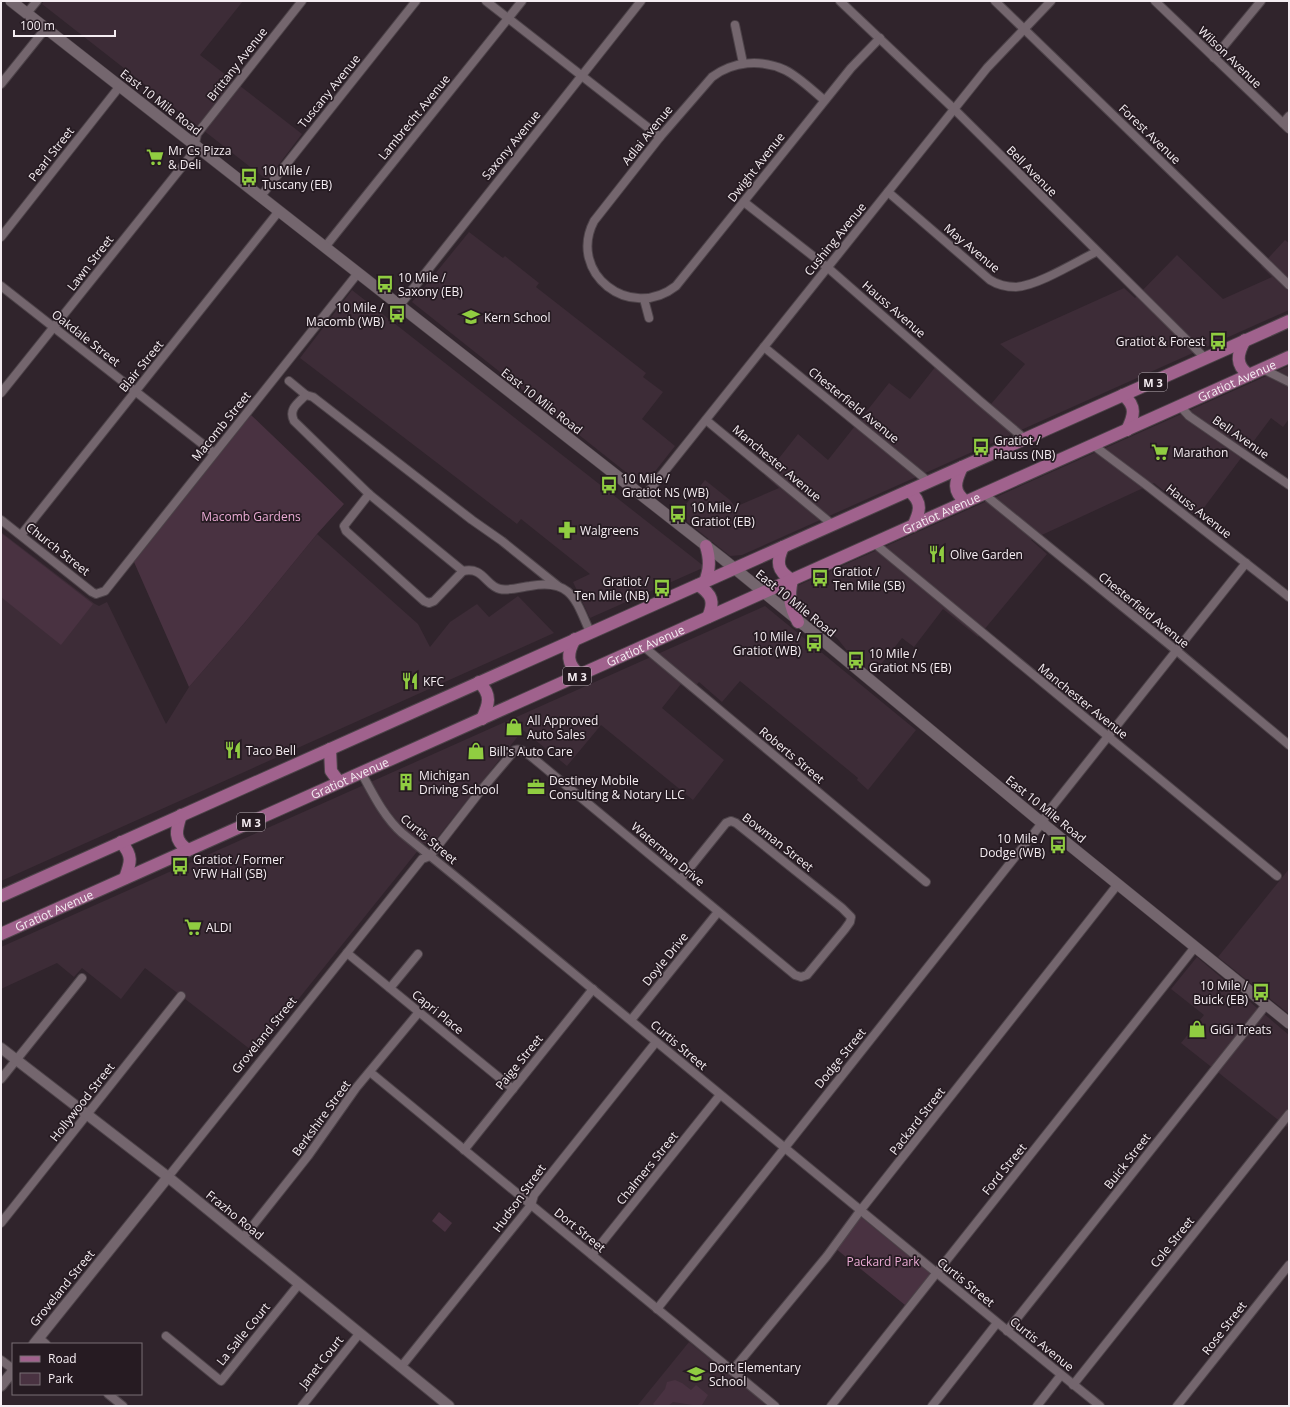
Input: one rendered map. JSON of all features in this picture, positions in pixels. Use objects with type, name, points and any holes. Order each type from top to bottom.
[{"type":"main road","points":[[12,1],[27,13]]},
{"type":"main road","name":"East 10 Mile Road","points":[[27,13],[644,497],[798,622],[816,634],[1042,823],[1289,1023]]},
{"type":"main road","name":"M 3","points":[[1,896],[1289,321]]},
{"type":"main road","points":[[1245,340],[1239,353],[1239,361],[1242,369],[1249,375]]},
{"type":"main road","name":"Gratiot Avenue","points":[[1,934],[1289,358]]},
{"type":"main road","points":[[1124,395],[1130,402],[1133,410],[1132,419],[1127,430]]},
{"type":"main road","points":[[962,467],[956,481],[956,490],[961,498],[966,502]]},
{"type":"main road","points":[[909,491],[916,497],[919,505],[918,514],[913,526]]},
{"type":"main road","points":[[706,546],[710,565],[702,583],[711,598],[712,606],[708,618]]},
{"type":"main road","points":[[783,547],[779,555],[779,565],[784,574],[792,580],[790,602],[798,622]]},
{"type":"main road","points":[[575,639],[570,650],[569,660],[573,668],[580,675]]},
{"type":"main road","points":[[479,682],[488,694],[487,709],[482,719]]},
{"type":"main road","points":[[330,749],[331,771],[339,782]]},
{"type":"main road","points":[[181,816],[176,830],[177,835],[180,844],[188,850]]},
{"type":"main road","points":[[122,842],[130,855],[129,868],[125,878]]},
{"type":"street","points":[[27,13],[37,1]]},
{"type":"street","name":"Brittany Avenue","points":[[196,145],[197,134],[302,1]]},
{"type":"street","name":"Tuscany Avenue","points":[[261,196],[416,1]]},
{"type":"street","points":[[486,1],[660,137]]},
{"type":"street","name":"Lambrecht Avenue","points":[[326,247],[522,1]]},
{"type":"street","name":"Saxony Avenue","points":[[400,306],[641,1]]},
{"type":"street","name":"Bell Avenue","points":[[840,1],[954,110],[1096,252],[1205,358]]},
{"type":"street","name":"Forest Avenue","points":[[995,1],[1289,285]]},
{"type":"street","name":"Cushing Avenue","points":[[644,497],[987,68],[1051,1]]},
{"type":"street","name":"Wilson Avenue","points":[[1155,1],[1286,126]]},
{"type":"street","points":[[1214,58],[1261,1]]},
{"type":"street","points":[[735,26],[742,64]]},
{"type":"street","points":[[1,84],[46,28]]},
{"type":"street","name":"Dwight Avenue","points":[[644,299],[668,292],[676,286],[824,100],[851,68],[880,38]]},
{"type":"street","name":"Adlai Avenue","points":[[644,299],[627,297],[616,292],[604,284],[596,274],[590,262],[587,243],[590,231],[597,216],[660,137],[712,77],[721,70],[732,66],[742,64],[766,64],[786,71],[824,100]]},
{"type":"street","name":"Pearl Street","points":[[1,236],[120,86]]},
{"type":"street","points":[[1286,126],[1289,116]]},
{"type":"street","name":"Lawn Street","points":[[1,394],[193,153],[196,145]]},
{"type":"street","name":"May Avenue","points":[[888,192],[990,280],[998,284],[1017,287],[1034,282],[1096,252]]},
{"type":"street","name":"Hauss Avenue","points":[[744,202],[827,267],[1025,439]]},
{"type":"street","name":"Blair Street","points":[[21,535],[280,211]]},
{"type":"street","name":"Macomb Street","points":[[101,593],[105,591],[358,273]]},
{"type":"street","name":"Oakdale Street","points":[[1,286],[214,453]]},
{"type":"street","points":[[644,299],[649,318]]},
{"type":"street","name":"Chesterfield Avenue","points":[[764,347],[929,482]]},
{"type":"street","points":[[1264,369],[1289,382]]},
{"type":"street","points":[[288,381],[306,395],[313,397],[569,593],[578,604],[590,632]]},
{"type":"street","points":[[306,395],[293,410],[291,416],[294,421],[369,494],[463,571]]},
{"type":"street","name":"Bell Avenue","points":[[1180,406],[1189,416],[1289,486]]},
{"type":"street","name":"Manchester Avenue","points":[[706,420],[833,525]]},
{"type":"street","name":"Hauss Avenue","points":[[1093,445],[1289,597]]},
{"type":"street","points":[[369,494],[344,526],[346,531],[424,601],[429,603],[434,601],[463,571],[472,570],[498,589],[508,590],[534,585],[558,586]]},
{"type":"street","name":"Chesterfield Avenue","points":[[984,494],[1289,745]]},
{"type":"street","name":"Church Street","points":[[1,520],[92,592],[96,594],[101,593]]},
{"type":"street","name":"Manchester Avenue","points":[[874,544],[1278,876]]},
{"type":"street","name":"Dodge Street","points":[[657,1309],[1246,563]]},
{"type":"street","name":"Roberts Street","points":[[643,646],[926,882]]},
{"type":"street","name":"Groveland Street","points":[[40,1342],[168,1177],[422,859],[430,856],[511,754],[515,750],[519,749]]},
{"type":"street","name":"Waterman Drive","points":[[519,749],[526,752],[790,972],[801,977]]},
{"type":"street","name":"Curtis Street","points":[[361,772],[395,827],[997,1323]]},
{"type":"street","name":"Bowman Street","points":[[680,880],[726,823],[733,821],[831,898],[848,912],[851,917],[850,922],[807,975],[801,977]]},
{"type":"street","name":"Packard Street","points":[[732,1371],[827,1256],[860,1211],[1118,884]]},
{"type":"street","name":"Doyle Drive","points":[[631,1020],[718,912]]},
{"type":"street","name":"Ford Street","points":[[831,1406],[1195,947]]},
{"type":"street","name":"Capri Place","points":[[347,953],[513,1089]]},
{"type":"street","points":[[390,988],[418,954]]},
{"type":"street","points":[[1,1079],[82,978]]},
{"type":"street","name":"Paige Street","points":[[464,1150],[593,989]]},
{"type":"street","name":"Hollywood Street","points":[[1,1223],[181,996]]},
{"type":"street","name":"Buick Street","points":[[1007,1331],[1266,1004]]},
{"type":"street","name":"Berkshire Street","points":[[243,1238],[304,1162],[347,1101],[419,1012]]},
{"type":"street","name":"Hudson Street","points":[[401,1367],[531,1205],[534,1195],[656,1042]]},
{"type":"street","name":"Frazho Road","points":[[1,1048],[168,1177],[448,1406]]},
{"type":"street","name":"Dort Street","points":[[370,1072],[775,1406]]},
{"type":"street","name":"Chalmers Street","points":[[592,1255],[720,1095]]},
{"type":"street","name":"Cole Street","points":[[1073,1384],[1289,1114]]},
{"type":"street","name":"Rose Street","points":[[1177,1406],[1289,1265]]},
{"type":"street","name":"La Salle Court","points":[[166,1336],[221,1381],[299,1284]]},
{"type":"street","points":[[932,1406],[997,1323]]},
{"type":"street","name":"Curtis Avenue","points":[[997,1323],[1073,1384]]},
{"type":"street","name":"Janet Court","points":[[302,1406],[359,1334]]},
{"type":"street","points":[[1,1360],[12,1369]]},
{"type":"street","points":[[1,1386],[12,1371]]},
{"type":"street","points":[[1037,1406],[1061,1375]]},
{"type":"street","points":[[1073,1384],[1100,1406]]},
{"type":"street","points":[[109,1395],[123,1406]]},
{"type":"shaded area","points":[[44,1],[243,1],[200,55],[302,134],[267,180],[42,4]]},
{"type":"shaded area","points":[[469,232],[503,258],[505,256],[539,283],[536,287],[646,373],[643,377],[663,392],[642,419],[675,446],[653,474],[642,485],[412,302]]},
{"type":"shaded area","points":[[1285,240],[1289,243],[1289,310],[742,555],[730,556],[685,520],[679,513],[705,480],[730,500],[735,507],[779,488],[765,476],[798,434],[828,460],[889,383],[910,399],[936,366],[986,410],[1025,364],[1000,344],[1124,288],[1135,298],[1177,255],[1223,299],[1272,277],[1261,266]]},
{"type":"shaded area","points":[[352,290],[705,567],[590,618],[573,582],[590,574],[521,519],[517,524],[300,358]]},
{"type":"shaded area","points":[[1289,366],[1289,419],[1283,427],[1271,418],[1197,517],[1154,483],[1031,540],[1047,554],[978,637],[943,609],[914,647],[902,638],[873,674],[852,657],[837,638],[794,603],[797,586]]},
{"type":"shaded area","points":[[1,532],[95,604],[99,606],[107,602],[166,724],[189,687],[246,621],[317,534],[418,624],[430,647],[450,622],[477,604],[489,617],[518,596],[554,633],[1,881]]},
{"type":"shaded area","points":[[765,606],[916,730],[868,790],[857,780],[858,778],[740,681],[722,702],[699,682],[690,692],[681,684],[662,708],[724,760],[693,800],[601,725],[567,766],[523,730],[430,847],[424,843],[255,1053],[145,968],[121,999],[82,968],[74,977],[57,963],[1,989],[1,947]]},
{"type":"shaded area","points":[[1289,869],[1289,1014],[1218,957]]},
{"type":"shaded area","points":[[1197,957],[1289,1035],[1289,1124],[1287,1127],[1181,1043],[1204,1015],[1171,989]]},
{"type":"shaded area","name":"Dort Elementary School","points":[[689,1342],[768,1406],[637,1406]]},
{"type":"green space","name":"Macomb Gardens","points":[[251,415],[344,504],[317,534],[246,621],[189,687],[134,562]]},
{"type":"green space","points":[[1,533],[93,604],[61,645],[1,597]]},
{"type":"green space","points":[[439,1212],[452,1223],[445,1232],[432,1221]]},
{"type":"green space","name":"Packard Park","points":[[861,1217],[931,1274],[905,1305],[835,1248]]},
{"type":"green space","points":[[675,1380],[691,1390],[696,1385],[708,1395],[702,1405],[699,1406],[673,1402],[668,1406],[655,1406],[653,1404],[665,1389],[667,1382]]},
{"type":"place","name":"Mr Cs Pizza & Deli","points":[[155,157]]},
{"type":"place","name":"10 Mile / Tuscany (EB)","points":[[249,177]]},
{"type":"place","name":"10 Mile / Saxony (EB)","points":[[385,284]]},
{"type":"place","name":"10 Mile / Macomb (WB)","points":[[397,314]]},
{"type":"place","name":"Kern School","points":[[471,317]]},
{"type":"place","name":"Gratiot & Forest","points":[[1218,341]]},
{"type":"place","name":"Gratiot / Hauss (NB)","points":[[981,447]]},
{"type":"place","name":"Marathon","points":[[1160,452]]},
{"type":"place","name":"10 Mile / Gratiot NS (WB)","points":[[609,485]]},
{"type":"place","name":"10 Mile / Gratiot (EB)","points":[[678,514]]},
{"type":"place","name":"Walgreens","points":[[567,530]]},
{"type":"place","name":"Olive Garden","points":[[937,554]]},
{"type":"place","name":"Gratiot / Ten Mile (SB)","points":[[820,578]]},
{"type":"place","name":"Gratiot / Ten Mile (NB)","points":[[662,588]]},
{"type":"place","name":"10 Mile / Gratiot (WB)","points":[[814,643]]},
{"type":"place","name":"10 Mile / Gratiot NS (EB)","points":[[856,660]]},
{"type":"place","name":"KFC","points":[[410,681]]},
{"type":"place","name":"All Approved Auto Sales","points":[[514,727]]},
{"type":"place","name":"Taco Bell","points":[[233,750]]},
{"type":"place","name":"Bill's Auto Care","points":[[476,751]]},
{"type":"place","name":"Michigan Driving School","points":[[406,782]]},
{"type":"place","name":"Destiney Mobile Consulting & Notary LLC","points":[[536,787]]},
{"type":"place","name":"10 Mile / Dodge (WB)","points":[[1058,845]]},
{"type":"place","name":"Gratiot / Former VFW Hall (SB)","points":[[180,866]]},
{"type":"place","name":"ALDI","points":[[193,927]]},
{"type":"place","name":"10 Mile / Buick (EB)","points":[[1261,992]]},
{"type":"place","name":"GiGi Treats","points":[[1197,1029]]},
{"type":"place","name":"Dort Elementary School","points":[[696,1374]]}]
